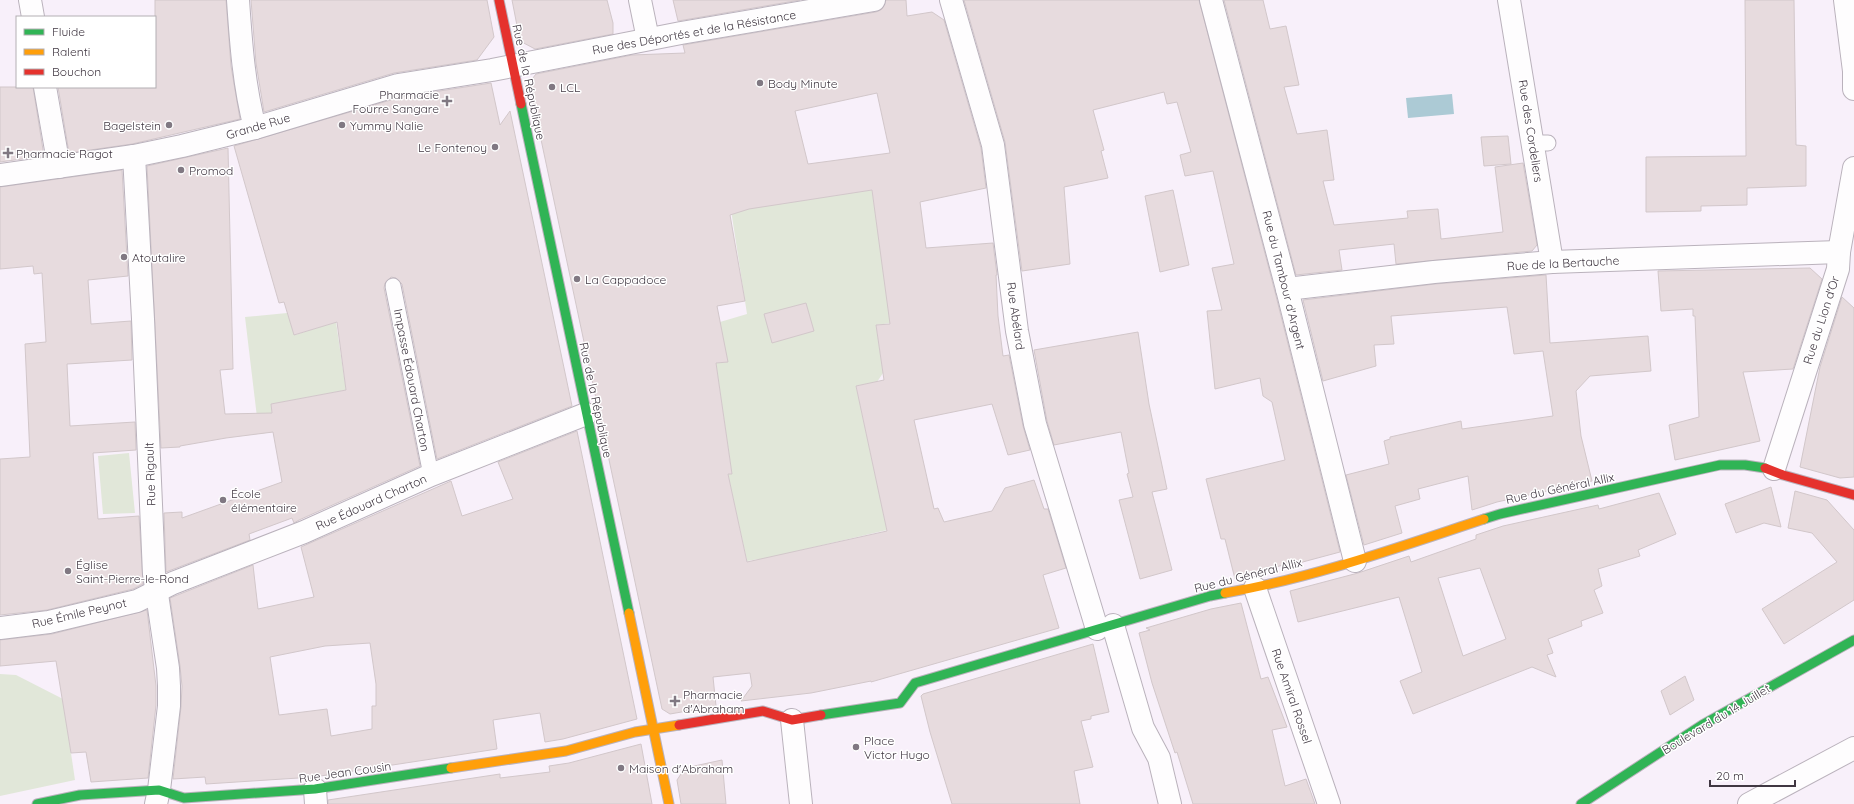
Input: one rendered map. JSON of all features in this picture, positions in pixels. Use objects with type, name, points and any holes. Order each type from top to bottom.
[{"type":"street","points":[[30,0],[33,16]]},
{"type":"street","points":[[238,0],[247,98],[255,128]]},
{"type":"street","name":"Rue de la République","points":[[499,0],[669,804]]},
{"type":"street","points":[[640,0],[648,40]]},
{"type":"street","name":"Rue des Déportés et de la Résistance","points":[[513,65],[874,0]]},
{"type":"street","name":"Rue Abélard","points":[[950,0],[994,145],[1017,331],[1035,424],[1105,627],[1142,728],[1159,758],[1170,804]]},
{"type":"street","name":"Rue du Tambour d'Argent","points":[[1211,0],[1287,289],[1355,561]]},
{"type":"street","name":"Rue des Cordeliers","points":[[1509,0],[1540,143],[1552,262]]},
{"type":"street","points":[[1845,0],[1854,71],[1854,89]]},
{"type":"street","name":"Grande Rue","points":[[0,175],[134,156],[182,146],[255,128],[398,85],[513,65]]},
{"type":"street","points":[[45,88],[59,167]]},
{"type":"street","name":"Rue Rigault","points":[[134,156],[154,574],[168,668],[169,686],[169,706],[158,797]]},
{"type":"street","name":"Rue du Lion d'Or","points":[[1774,469],[1844,263],[1854,168]]},
{"type":"street","name":"Rue de la Bertauche","points":[[1287,289],[1434,272],[1552,262],[1844,263]]},
{"type":"street","name":"Rue Édouard Charton","points":[[156,591],[304,532],[431,475],[586,414]]},
{"type":"street","name":"Rue du Général Allix","points":[[654,728],[763,710],[792,720],[900,703],[915,683],[1210,596],[1255,588],[1355,561],[1500,514],[1720,465],[1756,465],[1774,469],[1783,475],[1854,495]]},
{"type":"street","name":"Rue Amiral Rossel","points":[[1255,588],[1329,804]]},
{"type":"street","name":"Rue Émile Peynot","points":[[0,628],[49,622],[137,600],[156,591]]},
{"type":"street","name":"Boulevard du 14 Juillet","points":[[1581,804],[1702,725],[1854,640]]},
{"type":"street","points":[[792,720],[800,804]]},
{"type":"street","name":"Rue Jean Cousin","points":[[37,804],[80,796],[184,798],[316,796],[566,751],[654,728]]},
{"type":"street","points":[[1749,804],[1854,748]]},
{"type":"lane","name":"Impasse Édouard Charton","points":[[393,286],[431,475]]},
{"type":"shaded area","points":[[872,190],[891,323],[876,325],[883,373],[877,382],[856,386],[887,530],[797,551],[798,572],[761,573],[759,559],[747,561],[728,474],[732,474],[716,363],[727,362],[720,322],[747,314],[731,210]]},
{"type":"shaded area","points":[[287,313],[295,335],[336,322],[346,390],[271,404],[273,432],[259,434],[245,317]]},
{"type":"shaded area","points":[[129,453],[135,513],[103,514],[98,456]]},
{"type":"shaded area","points":[[0,674],[16,675],[63,699],[75,780],[0,796]]},
{"type":"water","points":[[1452,94],[1454,114],[1408,118],[1406,98]]},
{"type":"building","points":[[155,0],[226,0],[231,66],[240,119],[132,144],[69,153],[58,88],[156,88]]},
{"type":"building","points":[[251,0],[487,0],[494,37],[477,60],[394,73],[264,112],[256,63]]},
{"type":"building","points":[[512,0],[607,0],[613,23],[613,34],[535,49],[520,41]]},
{"type":"building","points":[[673,0],[800,0],[678,21]]},
{"type":"building","points":[[886,0],[906,0],[907,16],[932,12],[944,20],[981,148],[986,188],[920,202],[926,248],[993,243],[997,275],[998,316],[1003,356],[1009,355],[1023,426],[1030,450],[1008,455],[992,404],[914,420],[934,509],[938,508],[944,522],[992,511],[1005,488],[1034,480],[1044,509],[1048,509],[1066,568],[1043,575],[1059,628],[871,682],[811,693],[741,701],[752,686],[750,673],[713,677],[716,706],[670,714],[662,709],[529,83],[536,74],[632,55],[685,53],[683,45],[876,12],[882,9]],"holes":[[[877,93],[890,153],[808,164],[795,111]],[[872,190],[890,324],[876,325],[884,380],[856,386],[887,531],[747,562],[728,474],[732,474],[716,363],[728,362],[717,306],[745,301],[730,215],[749,209]]]},
{"type":"building","points":[[964,0],[1199,0],[1275,292],[1340,552],[1284,567],[1283,565],[1235,579],[1225,539],[1221,539],[1206,479],[1285,460],[1272,402],[1263,396],[1260,378],[1215,389],[1207,311],[1222,310],[1212,268],[1234,264],[1213,171],[1185,176],[1180,155],[1191,152],[1177,102],[1167,104],[1164,92],[1093,110],[1104,150],[1101,151],[1108,178],[1064,187],[1070,264],[1022,271],[1005,142]]},
{"type":"building","points":[[1224,0],[1263,0],[1270,29],[1286,26],[1299,85],[1284,87],[1297,134],[1327,130],[1334,180],[1323,181],[1334,225],[1408,218],[1407,211],[1438,209],[1441,239],[1503,232],[1495,167],[1523,163],[1537,245],[1532,251],[1396,264],[1394,244],[1339,250],[1342,270],[1296,275]]},
{"type":"building","points":[[1745,0],[1794,0],[1796,145],[1806,146],[1806,186],[1747,188],[1747,205],[1701,206],[1701,211],[1646,212],[1646,157],[1746,156]]},
{"type":"building","points":[[491,83],[500,125],[510,111],[572,406],[437,459],[402,284],[396,278],[391,277],[385,283],[384,288],[420,466],[294,523],[292,518],[249,534],[250,540],[166,572],[164,513],[182,512],[182,518],[282,482],[273,432],[226,438],[180,447],[161,448],[147,166],[228,148],[233,369],[220,370],[225,414],[272,413],[271,404],[346,390],[337,322],[294,335],[284,302],[279,303],[234,146],[401,97]]},
{"type":"building","points":[[0,87],[33,88],[44,156],[0,162]]},
{"type":"building","points":[[1508,136],[1511,164],[1484,166],[1481,137]]},
{"type":"building","points":[[122,170],[128,276],[88,280],[91,324],[131,321],[132,360],[67,364],[70,426],[135,422],[136,450],[93,453],[98,519],[139,516],[143,584],[133,589],[47,610],[0,615],[0,459],[30,457],[25,344],[46,342],[42,273],[34,274],[33,266],[0,269],[0,187]]},
{"type":"building","points":[[1173,190],[1189,265],[1160,272],[1145,196]]},
{"type":"building","points":[[1810,268],[1822,279],[1793,369],[1743,372],[1760,441],[1675,460],[1669,425],[1699,417],[1695,316],[1693,316],[1693,309],[1661,311],[1658,271]]},
{"type":"building","points":[[1546,275],[1550,343],[1648,336],[1651,371],[1590,376],[1576,391],[1581,436],[1592,481],[1497,502],[1472,510],[1468,476],[1418,489],[1420,499],[1395,506],[1402,533],[1364,545],[1346,475],[1389,464],[1384,441],[1390,439],[1390,437],[1461,421],[1462,429],[1553,416],[1543,351],[1514,354],[1507,307],[1391,316],[1394,344],[1374,345],[1376,366],[1323,381],[1303,300],[1435,284]]},
{"type":"building","points":[[1842,297],[1854,308],[1854,477],[1840,478],[1800,467],[1820,367]]},
{"type":"building","points":[[806,303],[814,331],[772,343],[764,314]]},
{"type":"building","points":[[1138,332],[1149,404],[1167,489],[1152,492],[1172,570],[1140,579],[1119,500],[1133,497],[1127,474],[1129,473],[1121,432],[1054,445],[1047,421],[1034,350]]},
{"type":"building","points":[[577,431],[637,719],[563,739],[545,742],[540,713],[493,720],[497,749],[314,777],[206,784],[205,777],[173,779],[182,686],[170,598],[253,565],[258,609],[314,597],[301,547],[451,481],[462,516],[513,499],[498,462]],"holes":[[[370,643],[376,684],[376,706],[372,706],[372,729],[331,736],[327,709],[279,715],[270,657],[325,646]]]},
{"type":"building","points":[[1771,487],[1781,527],[1764,523],[1736,533],[1725,504]]},
{"type":"building","points":[[1795,491],[1827,500],[1854,530],[1854,600],[1784,644],[1762,609],[1837,562],[1812,533],[1788,528]]},
{"type":"building","points":[[1659,493],[1676,534],[1638,550],[1640,556],[1598,569],[1602,586],[1594,590],[1603,613],[1581,621],[1582,626],[1548,639],[1553,653],[1547,655],[1556,677],[1532,667],[1413,714],[1400,681],[1422,672],[1399,597],[1298,622],[1290,591],[1358,573],[1409,556],[1411,562],[1476,539],[1476,535],[1503,526],[1598,505],[1599,509]],"holes":[[[1480,568],[1506,639],[1463,656],[1438,578]]]},
{"type":"building","points":[[1241,603],[1261,679],[1268,677],[1287,727],[1272,730],[1285,786],[1306,779],[1315,804],[1193,804],[1177,752],[1175,753],[1152,683],[1139,633],[1150,630],[1146,628],[1211,609]]},
{"type":"building","points":[[147,610],[156,686],[156,705],[148,778],[91,782],[86,752],[71,753],[56,661],[0,666],[0,640],[52,634]]},
{"type":"building","points":[[1093,644],[1109,712],[1091,716],[1091,719],[1081,721],[1093,767],[1074,771],[1080,804],[952,804],[930,732],[921,696],[923,694]]},
{"type":"building","points":[[1685,676],[1694,700],[1670,715],[1661,691]]},
{"type":"building","points":[[641,744],[652,804],[328,804],[328,800],[500,774],[500,778],[550,772],[549,766],[569,763]]},
{"type":"building","points":[[722,760],[726,804],[681,804],[677,780],[685,768]]},
{"type":"traffic: fast","points":[[521,104],[629,613]]},
{"type":"traffic: fast","points":[[1484,519],[1500,514],[1720,465],[1745,465],[1765,468]]},
{"type":"traffic: fast","points":[[821,715],[900,703],[915,683],[1210,596],[1225,593]]},
{"type":"traffic: fast","points":[[1581,804],[1702,725],[1854,640]]},
{"type":"traffic: fast","points":[[37,804],[80,795],[159,790],[184,798],[315,789],[451,768]]},
{"type":"traffic: slow","points":[[1225,593],[1291,579],[1356,561],[1484,519]]},
{"type":"traffic: slow","points":[[629,613],[669,804]]},
{"type":"traffic: slow","points":[[451,768],[566,751],[635,732],[679,725]]},
{"type":"traffic: jam","points":[[499,0],[521,104]]},
{"type":"traffic: jam","points":[[1765,468],[1783,475],[1854,495]]},
{"type":"traffic: jam","points":[[679,725],[763,711],[792,720],[821,715]]},
{"type":"place","name":"Body Minute","points":[[760,83]]},
{"type":"place","name":"LCL","points":[[552,87]]},
{"type":"place","name":"Pharmacie Fourre Sangare","points":[[447,101]]},
{"type":"place","name":"Bagelstein","points":[[169,125]]},
{"type":"place","name":"Yummy Nalie","points":[[342,125]]},
{"type":"place","name":"Le Fontenoy","points":[[495,147]]},
{"type":"place","name":"Pharmacie Ragot","points":[[8,153]]},
{"type":"place","name":"Promod","points":[[181,170]]},
{"type":"place","name":"Atoutalire","points":[[124,257]]},
{"type":"place","name":"La Cappadoce","points":[[577,279]]},
{"type":"place","name":"École élémentaire","points":[[223,500]]},
{"type":"place","name":"Église Saint-Pierre-le-Rond","points":[[68,571]]},
{"type":"place","name":"Pharmacie d'Abraham","points":[[675,701]]},
{"type":"place","name":"Place Victor Hugo","points":[[856,747]]},
{"type":"place","name":"Maison d'Abraham","points":[[621,768]]}]
